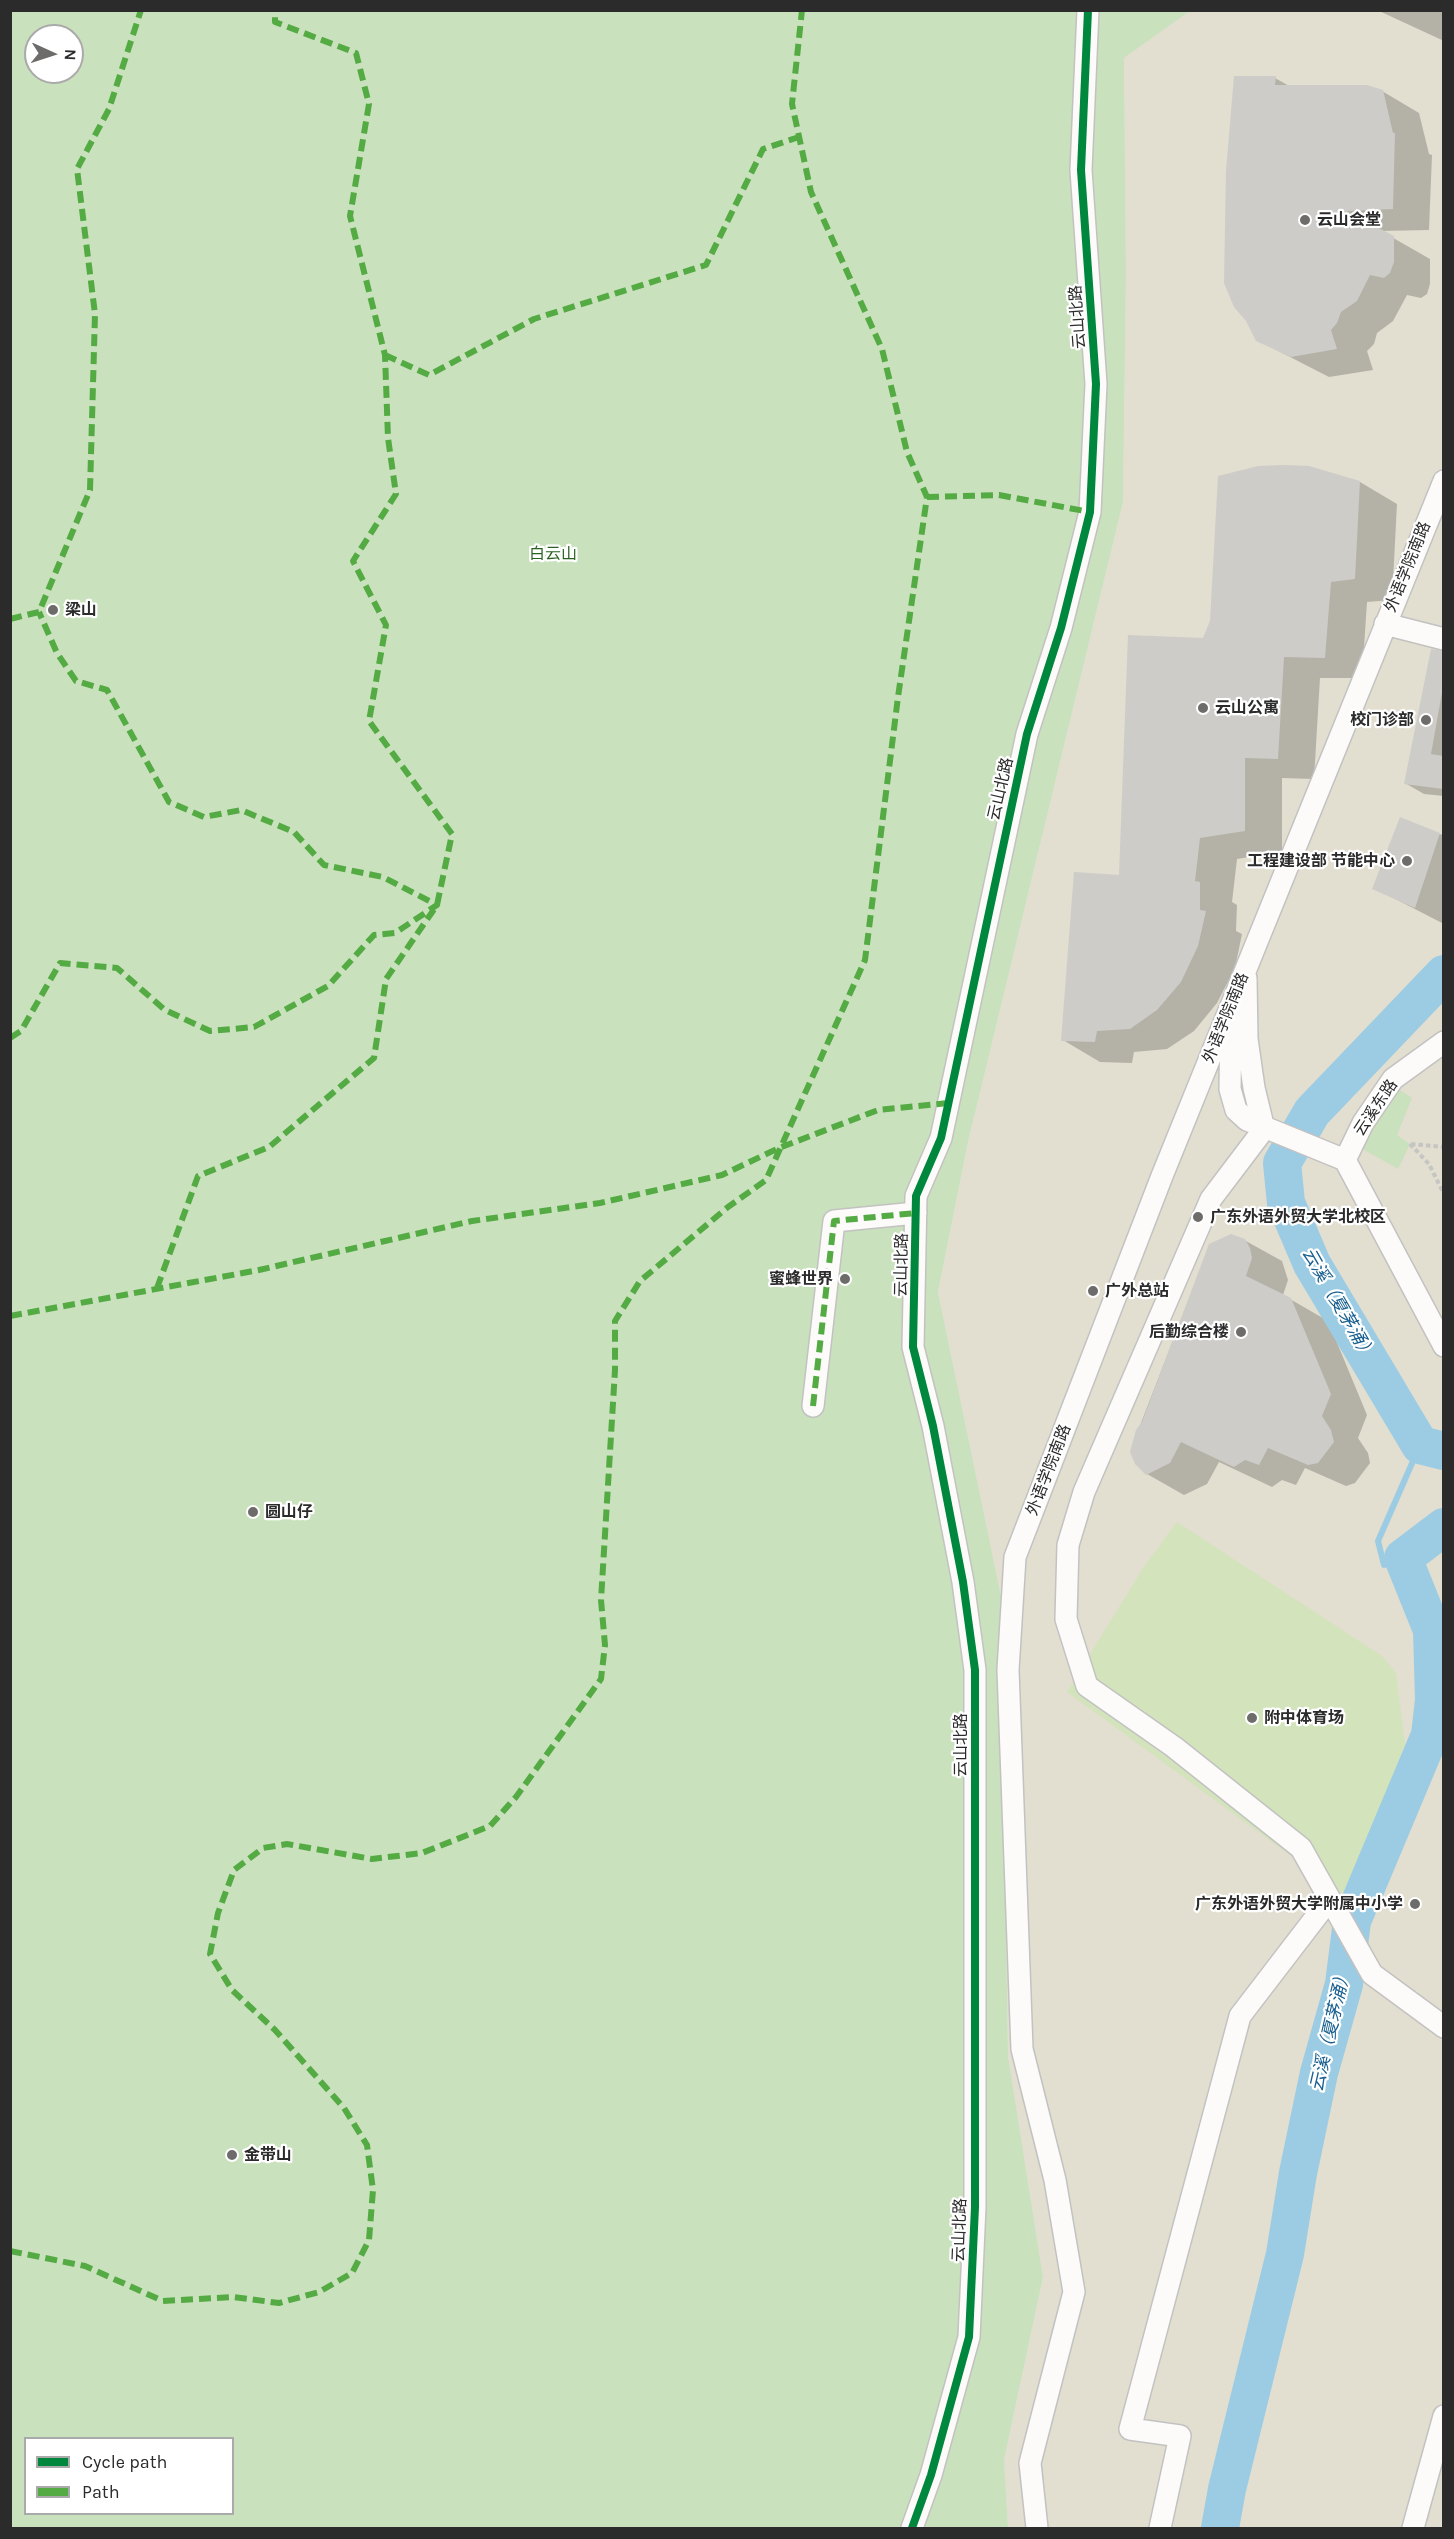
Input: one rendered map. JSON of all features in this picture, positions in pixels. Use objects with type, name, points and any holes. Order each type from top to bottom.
[{"type":"street","name":"云山北路","points":[[912,2529],[931,2475],[969,2337],[975,2196],[975,1670],[959,1560],[933,1426],[913,1347],[916,1196],[941,1138],[1027,734],[1061,628],[1090,512],[1096,384],[1081,170],[1088,10]]},
{"type":"street","name":"外语学院南路","points":[[1037,2529],[1030,2463],[1074,2292],[1055,2180],[1022,2049],[1008,1670],[1015,1557],[1232,1004],[1443,481]]},
{"type":"street","points":[[1385,624],[1443,639]]},
{"type":"street","points":[[1246,969],[1247,1039],[1254,1088],[1264,1129]]},
{"type":"street","points":[[1232,1004],[1230,1089],[1236,1110],[1246,1120],[1264,1129],[1345,1160],[1443,1346]]},
{"type":"street","name":"云溪东路","points":[[1345,1160],[1363,1123],[1393,1079],[1443,1042]]},
{"type":"street","points":[[1264,1129],[1211,1199],[1084,1492],[1068,1545],[1066,1619],[1087,1686],[1174,1747],[1301,1848],[1372,1974],[1443,2027]]},
{"type":"street","points":[[813,1406],[834,1221],[916,1213]]},
{"type":"street","points":[[975,1670],[1008,1670]]},
{"type":"street","points":[[1160,2529],[1180,2436],[1130,2429],[1240,2016],[1329,1900]]},
{"type":"street","points":[[1413,2529],[1443,2416]]},
{"type":"path","points":[[1443,1147],[1410,1144],[1429,1164],[1443,1194]]},
{"type":"shaded area","name":"广东外语外贸大学北校区","points":[[1190,11],[1443,11],[1443,2528],[1008,2528],[1004,2460],[1043,2277],[1008,2056],[1001,1596],[938,1292],[968,1142],[1123,502],[1126,273],[1124,58]]},
{"type":"green space","name":"白云山","points":[[11,11],[1190,11],[1124,58],[1126,273],[1123,502],[968,1142],[938,1292],[1001,1596],[1008,2056],[1043,2277],[1004,2460],[1008,2528],[11,2528]]},
{"type":"green space","points":[[1390,1083],[1412,1098],[1397,1135],[1410,1144],[1398,1169],[1352,1143]]},
{"type":"green space","name":"附中体育场","points":[[1177,1522],[1382,1656],[1396,1673],[1405,1744],[1346,1896],[1067,1692],[1143,1568]]},
{"type":"building","name":"云山会堂","points":[[1234,76],[1276,76],[1275,85],[1367,85],[1383,90],[1393,133],[1395,133],[1393,209],[1346,211],[1394,236],[1394,262],[1390,273],[1384,278],[1370,275],[1357,301],[1341,312],[1337,323],[1331,330],[1337,349],[1291,357],[1256,341],[1246,321],[1234,307],[1224,283],[1226,171]]},
{"type":"building","name":"云山公寓","points":[[1258,466],[1309,466],[1360,481],[1355,579],[1331,582],[1325,658],[1284,657],[1278,759],[1245,758],[1245,831],[1200,838],[1195,881],[1200,882],[1200,910],[1206,911],[1198,946],[1181,982],[1157,1010],[1130,1029],[1097,1031],[1095,1042],[1061,1041],[1074,872],[1119,875],[1128,635],[1203,638],[1210,621],[1218,476]]},
{"type":"building","name":"校门诊部","points":[[1431,649],[1443,651],[1443,687],[1431,754],[1443,756],[1443,789],[1404,784]]},
{"type":"building","name":"工程建设部 节能中心","points":[[1400,817],[1440,833],[1415,908],[1372,889]]},
{"type":"building","name":"后勤综合楼","points":[[1231,1234],[1245,1239],[1250,1248],[1252,1258],[1246,1276],[1291,1298],[1331,1394],[1322,1416],[1331,1430],[1334,1442],[1318,1463],[1308,1465],[1268,1448],[1259,1465],[1245,1460],[1234,1467],[1181,1442],[1170,1463],[1146,1475],[1135,1464],[1130,1452],[1136,1430],[1142,1422],[1209,1244]]},
{"type":"waterway","name":"云溪（夏茅涌）","points":[[1444,974],[1312,1112],[1282,1163],[1286,1203],[1312,1264],[1420,1445],[1444,1451]]},
{"type":"waterway","points":[[1403,1558],[1384,1565],[1378,1541],[1420,1445]]},
{"type":"waterway","name":"云溪（夏茅涌）","points":[[1220,2528],[1227,2489],[1285,2254],[1298,2173],[1319,2073],[1344,1984],[1352,1921],[1430,1735],[1434,1700],[1432,1630],[1403,1558],[1444,1527]]},
{"type":"marked path","points":[[10,619],[39,612],[90,490],[95,314],[77,169],[109,109],[141,10]]},
{"type":"marked path","points":[[157,1288],[198,1176],[269,1147],[374,1058],[386,979],[437,905],[452,834],[369,721],[386,625],[353,561],[396,494],[388,438],[385,355],[350,216],[369,104],[356,53],[275,22],[275,10]]},
{"type":"marked path","points":[[10,2251],[85,2266],[163,2301],[233,2297],[279,2303],[319,2292],[352,2273],[369,2240],[373,2190],[367,2145],[344,2108],[275,2030],[232,1990],[210,1954],[218,1913],[234,1870],[263,1848],[287,1844],[372,1859],[422,1853],[490,1826],[516,1797],[601,1679],[605,1645],[601,1600],[615,1370],[615,1321],[640,1281],[728,1207],[766,1180],[865,960],[898,697],[927,497],[907,452],[882,349],[811,192],[792,104],[802,10]]},
{"type":"marked path","points":[[385,355],[429,375],[534,319],[706,265],[763,149],[799,137]]},
{"type":"marked path","points":[[927,497],[999,495],[1090,512]]},
{"type":"marked path","points":[[10,1038],[21,1031],[60,963],[117,968],[165,1010],[210,1031],[254,1027],[328,986],[374,935],[395,933],[437,905],[383,877],[324,865],[294,832],[241,810],[204,817],[169,802],[107,690],[76,681],[57,653],[39,612]]},
{"type":"marked path","points":[[10,1316],[259,1270],[472,1221],[600,1203],[722,1175],[779,1148],[878,1110],[948,1103]]},
{"type":"marked path","points":[[813,1406],[834,1221],[916,1213]]},
{"type":"cycle path","points":[[912,2528],[931,2475],[969,2337],[975,2207],[975,1670],[963,1582],[933,1426],[913,1347],[916,1196],[941,1138],[1027,734],[1061,628],[1090,512],[1096,384],[1081,170],[1088,10]]},
{"type":"place","name":"云山会堂","points":[[1305,220]]},
{"type":"place","name":"梁山","points":[[53,610]]},
{"type":"place","name":"云山公寓","points":[[1203,708]]},
{"type":"place","name":"校门诊部","points":[[1426,720]]},
{"type":"place","name":"工程建设部 节能中心","points":[[1407,861]]},
{"type":"place","name":"广东外语外贸大学北校区","points":[[1198,1217]]},
{"type":"place","name":"蜜蜂世界","points":[[845,1279]]},
{"type":"place","name":"广外总站","points":[[1093,1291]]},
{"type":"place","name":"后勤综合楼","points":[[1241,1332]]},
{"type":"place","name":"圆山仔","points":[[253,1512]]},
{"type":"place","name":"附中体育场","points":[[1252,1718]]},
{"type":"place","name":"广东外语外贸大学附属中小学","points":[[1415,1904]]},
{"type":"place","name":"金带山","points":[[232,2155]]}]
